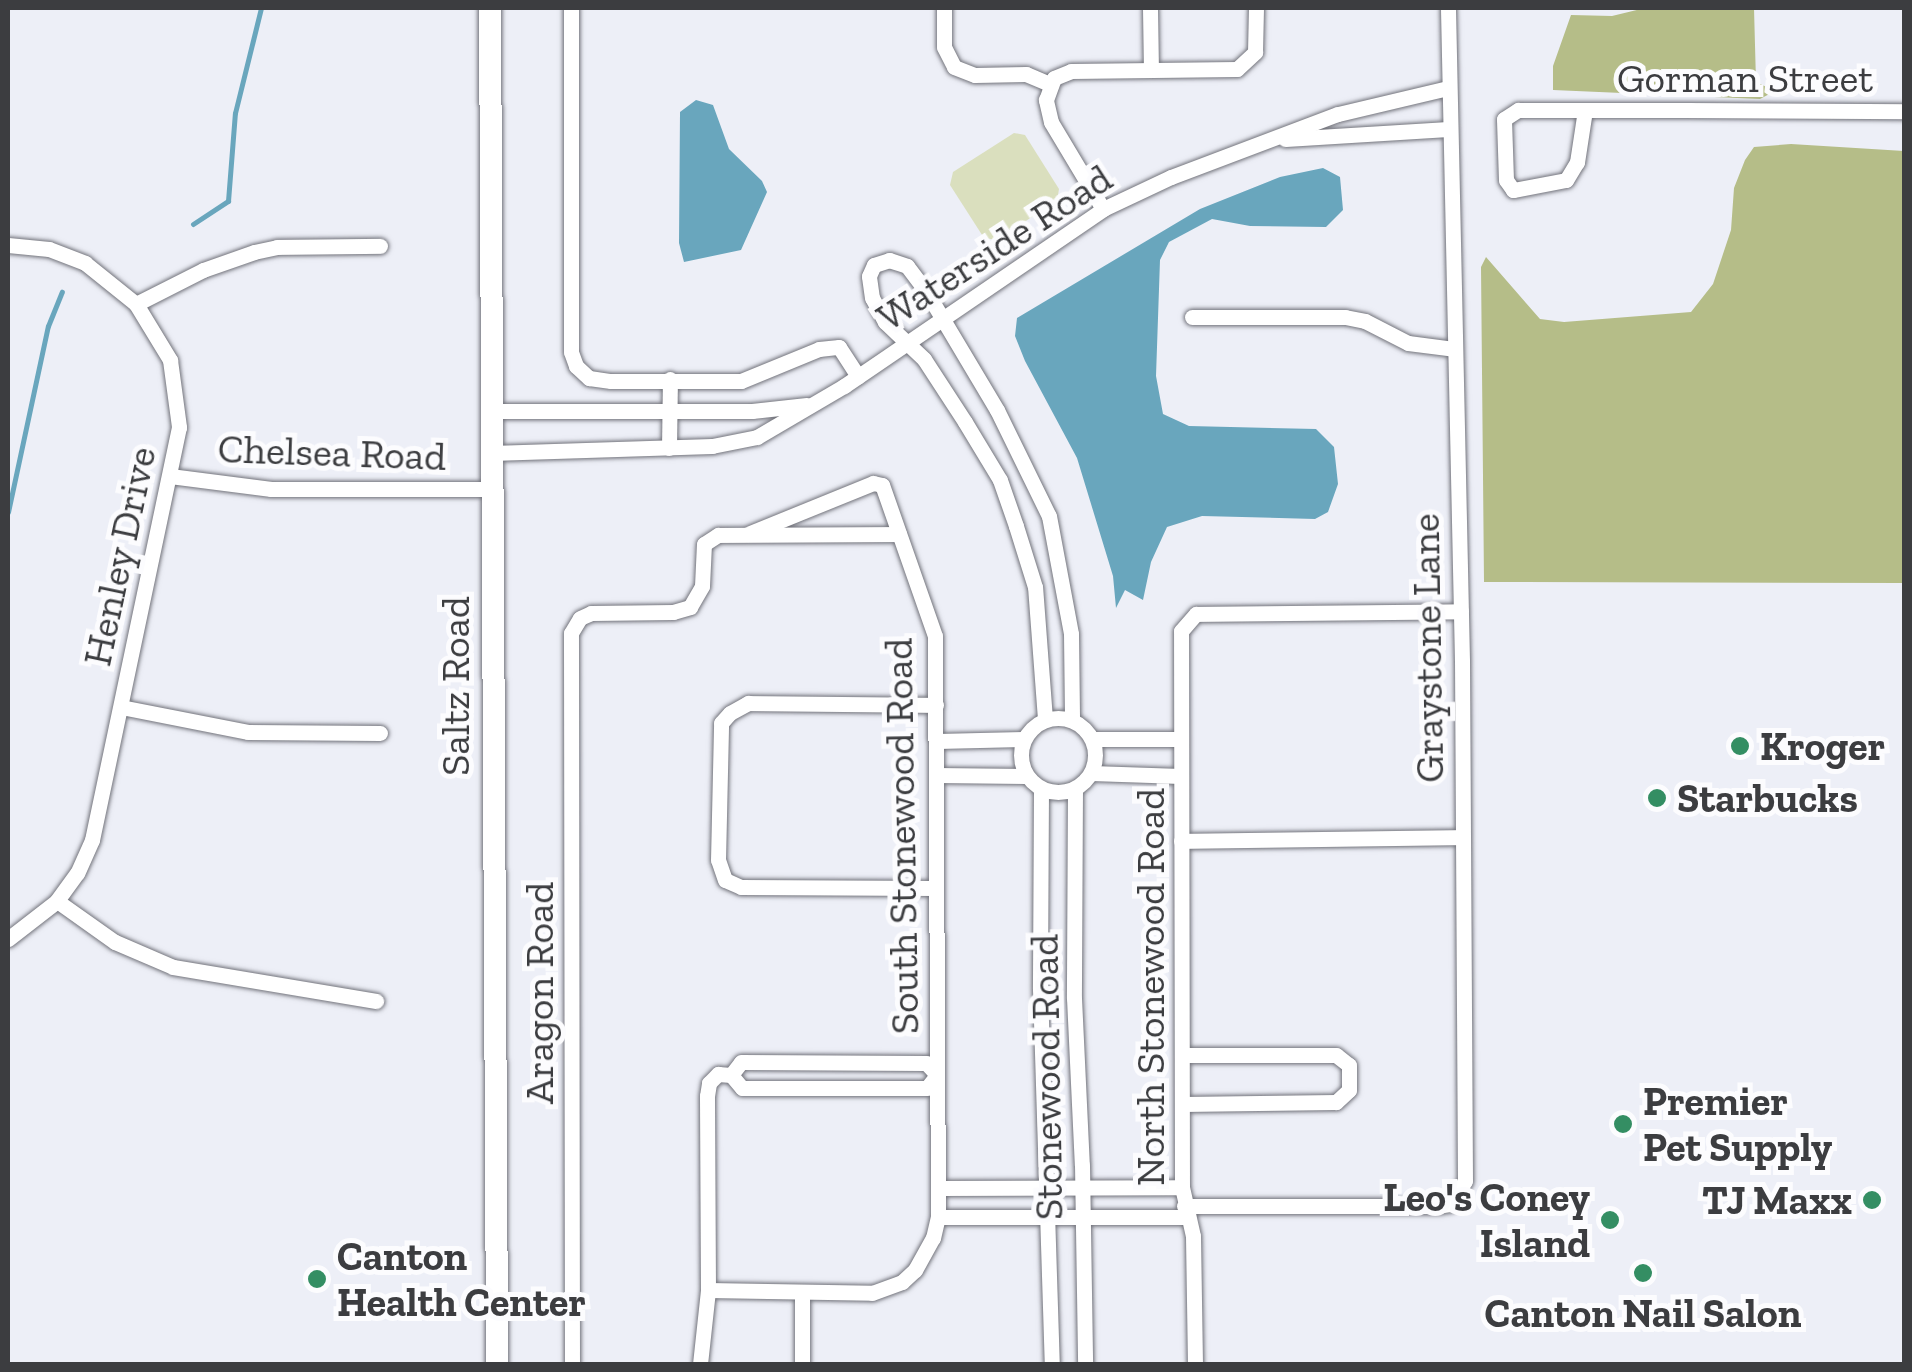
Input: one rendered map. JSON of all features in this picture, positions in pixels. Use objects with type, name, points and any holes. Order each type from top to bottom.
[{"type":"street","name":"Saltz Road","points":[[490,8],[497,1364]]},
{"type":"street","points":[[571,8],[572,352],[576,366],[589,378],[741,381],[819,349],[839,347],[858,376]]},
{"type":"street","points":[[944,8],[944,47],[954,66],[975,75],[1026,74],[1050,84]]},
{"type":"street","points":[[1150,8],[1151,70]]},
{"type":"street","points":[[1102,209],[1051,122],[1046,100],[1050,84],[1058,74],[1071,71],[1243,66],[1255,52],[1256,8]]},
{"type":"street","name":"Graystone Lane","points":[[1185,1212],[1450,1204],[1465,1181],[1461,610],[1448,8]]},
{"type":"street","name":"Waterside Road","points":[[492,452],[712,446],[758,437],[816,404],[1102,209],[1171,177],[1338,114],[1448,88]]},
{"type":"street","name":"Gorman Street","points":[[1585,110],[1576,162],[1566,180],[1513,190],[1506,180],[1504,118],[1518,110],[1585,110],[1904,111]]},
{"type":"street","name":"Waterside Road","points":[[1271,140],[1449,129]]},
{"type":"street","name":"Henley Drive","points":[[8,245],[49,249],[85,263],[136,304],[160,339],[176,382],[179,427],[92,840],[77,873],[57,901],[8,939]]},
{"type":"street","points":[[136,304],[203,270],[254,252],[277,247],[380,246]]},
{"type":"street","points":[[1045,720],[1035,587],[1000,480],[924,360],[885,322],[872,298],[869,276],[874,265],[889,260],[907,266],[997,410],[1049,516],[1072,634],[1072,720]]},
{"type":"street","points":[[1192,317],[1345,317],[1365,321],[1408,343],[1454,348]]},
{"type":"street","points":[[669,448],[670,380]]},
{"type":"street","name":"Waterside Road","points":[[491,411],[752,412],[816,404]]},
{"type":"street","name":"Chelsea Road","points":[[170,476],[271,489],[492,489]]},
{"type":"street","name":"South Stonewood Road","points":[[750,533],[873,483],[882,484],[935,636],[938,1217]]},
{"type":"street","points":[[750,533],[899,534]]},
{"type":"street","name":"Aragon Road","points":[[572,1364],[570,641],[576,623],[590,613],[690,607],[702,586],[703,550],[709,538],[750,533]]},
{"type":"street","name":"North Stonewood Road","points":[[1195,1364],[1194,1236],[1185,1212],[1182,1187],[1181,631],[1196,614],[1461,610]]},
{"type":"street","points":[[936,705],[748,704],[721,723],[718,860],[724,880],[741,886],[936,888]]},
{"type":"street","points":[[121,707],[248,732],[380,733]]},
{"type":"street","points":[[1045,720],[1072,720],[1092,739],[1096,756],[1091,773],[1075,789],[1064,793],[1041,789],[1026,776],[1020,758],[1024,740],[1045,720]]},
{"type":"street","points":[[1092,739],[1181,739]]},
{"type":"street","points":[[937,741],[1024,740]]},
{"type":"street","points":[[1091,773],[1181,776]]},
{"type":"street","points":[[936,774],[1026,776]]},
{"type":"street","name":"Stonewood Road","points":[[1041,789],[1040,989],[1052,1364]]},
{"type":"street","name":"Stonewood Road","points":[[1075,789],[1074,998],[1085,1364]]},
{"type":"street","points":[[1182,841],[1462,837]]},
{"type":"street","points":[[57,901],[116,942],[174,967],[376,1001]]},
{"type":"street","points":[[1182,1055],[1336,1055],[1349,1065],[1349,1090],[1336,1102],[1182,1104]]},
{"type":"street","points":[[700,1364],[708,1290],[709,1083],[741,1062],[926,1064],[937,1075],[926,1088],[742,1088],[724,1074]]},
{"type":"street","points":[[938,1188],[1182,1187]]},
{"type":"street","points":[[708,1290],[872,1293],[902,1282],[925,1257],[938,1217],[1049,1220],[1185,1212]]},
{"type":"street","points":[[802,1294],[802,1364]]},
{"type":"green space","points":[[1645,8],[1754,8],[1756,82],[1775,91],[1760,99],[1553,90],[1553,66],[1571,15],[1612,16]]},
{"type":"green space","points":[[1014,133],[1025,135],[1059,189],[1057,201],[996,240],[984,238],[950,185],[953,172]]},
{"type":"green space","points":[[1791,144],[1904,151],[1904,583],[1484,582],[1481,267],[1486,257],[1540,319],[1564,322],[1691,312],[1713,284],[1731,230],[1734,188],[1745,160],[1754,147]]},
{"type":"water","points":[[696,100],[713,105],[729,149],[762,181],[767,192],[741,250],[684,262],[679,243],[680,112]]},
{"type":"water","points":[[1323,168],[1340,177],[1343,210],[1326,227],[1250,226],[1212,219],[1169,242],[1160,260],[1156,376],[1163,414],[1189,426],[1316,429],[1334,447],[1338,484],[1328,512],[1315,519],[1202,516],[1167,527],[1151,562],[1143,600],[1125,590],[1116,608],[1113,576],[1077,458],[1025,361],[1015,336],[1017,318],[1200,209],[1280,177]]},
{"type":"waterway","points":[[193,224],[228,201],[235,113],[261,8]]},
{"type":"waterway","points":[[8,512],[48,326],[62,292]]},
{"type":"place","name":"Kroger","points":[[1740,746]]},
{"type":"place","name":"Starbucks","points":[[1657,798]]},
{"type":"place","name":"Premier Pet Supply","points":[[1623,1124]]},
{"type":"place","name":"TJ Maxx","points":[[1872,1200]]},
{"type":"place","name":"Leo's Coney Island","points":[[1610,1220]]},
{"type":"place","name":"Canton Nail Salon","points":[[1643,1273]]},
{"type":"place","name":"Canton Health Center","points":[[317,1279]]}]
